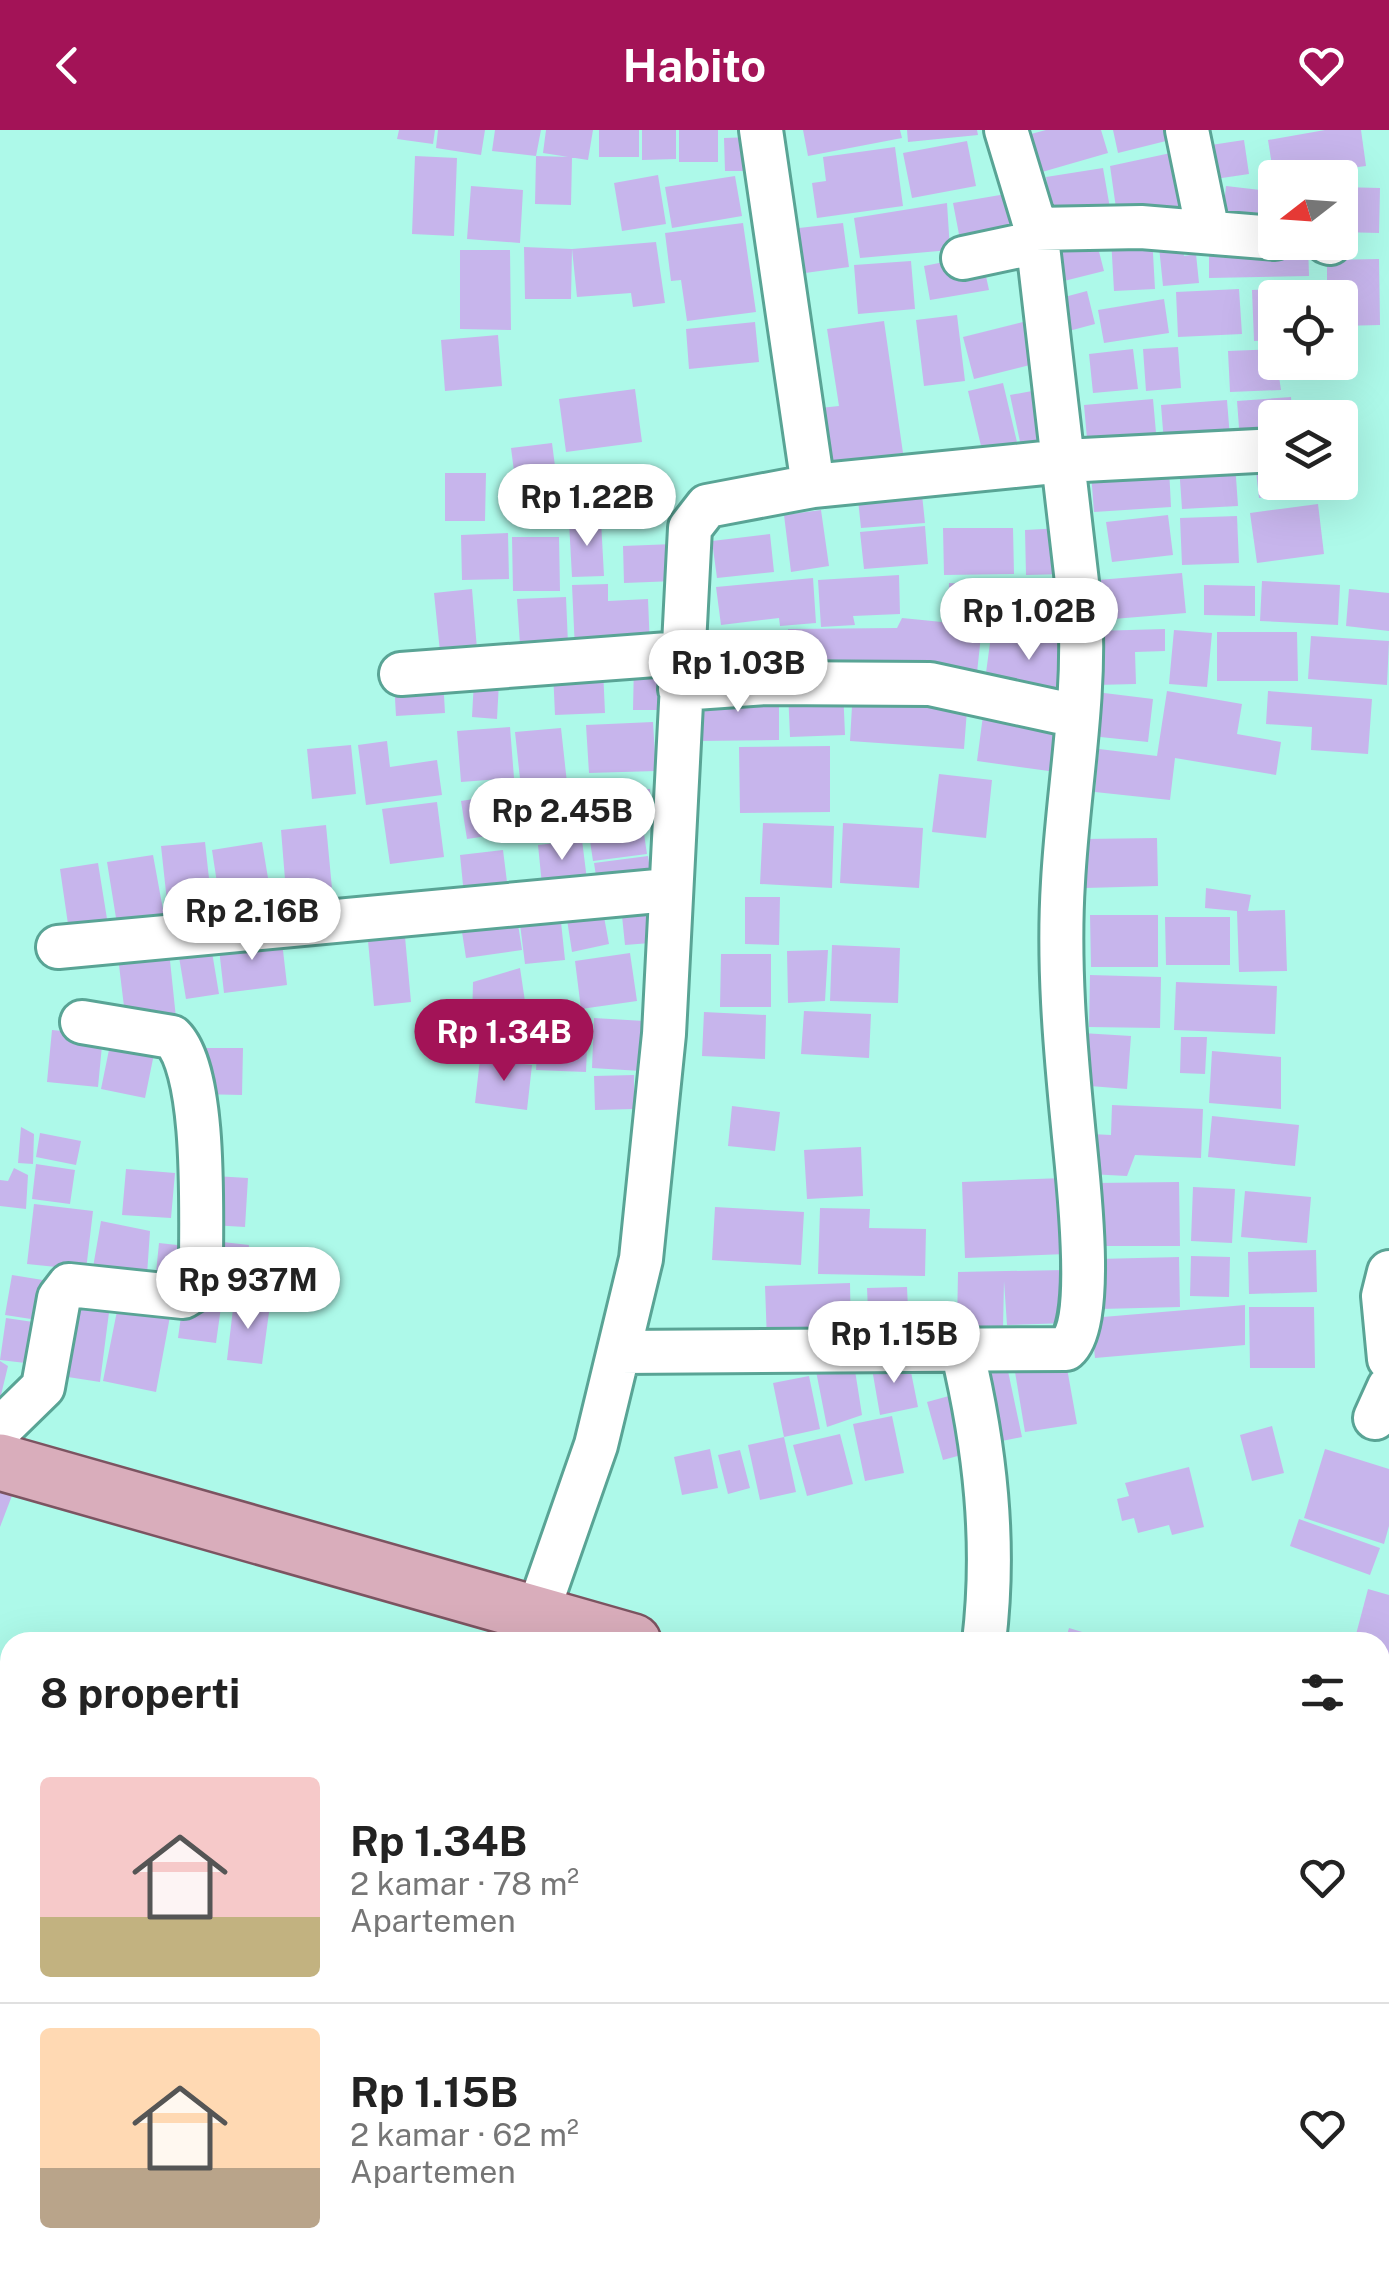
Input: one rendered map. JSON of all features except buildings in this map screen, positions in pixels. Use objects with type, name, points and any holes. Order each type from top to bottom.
[{"type":"main road","points":[[0,1462],[599,1632]]},
{"type":"street","points":[[760,130],[813,486]]},
{"type":"street","points":[[620,1352],[1066,1350],[1081,1327],[1082,1218],[1062,962],[1063,882],[1083,652],[1037,236],[1006,130]]},
{"type":"street","points":[[1187,130],[1208,232]]},
{"type":"street","points":[[963,258],[1037,236],[1095,225],[1258,236]]},
{"type":"street","points":[[537,1614],[596,1445],[641,1259],[664,1034],[681,671],[690,528],[695,517],[707,506],[813,486],[1064,462],[1258,451]]},
{"type":"street","points":[[400,674],[681,671],[766,683],[930,684],[1077,716]]},
{"type":"street","points":[[58,947],[668,890]]},
{"type":"street","points":[[0,1429],[42,1386],[59,1298],[69,1285],[184,1297],[201,1286],[197,1123],[189,1060],[172,1038],[82,1022]]},
{"type":"street","points":[[1389,1272],[1383,1296],[1389,1359]]},
{"type":"street","points":[[962,1350],[978,1413],[972,1566],[982,1632]]}]
